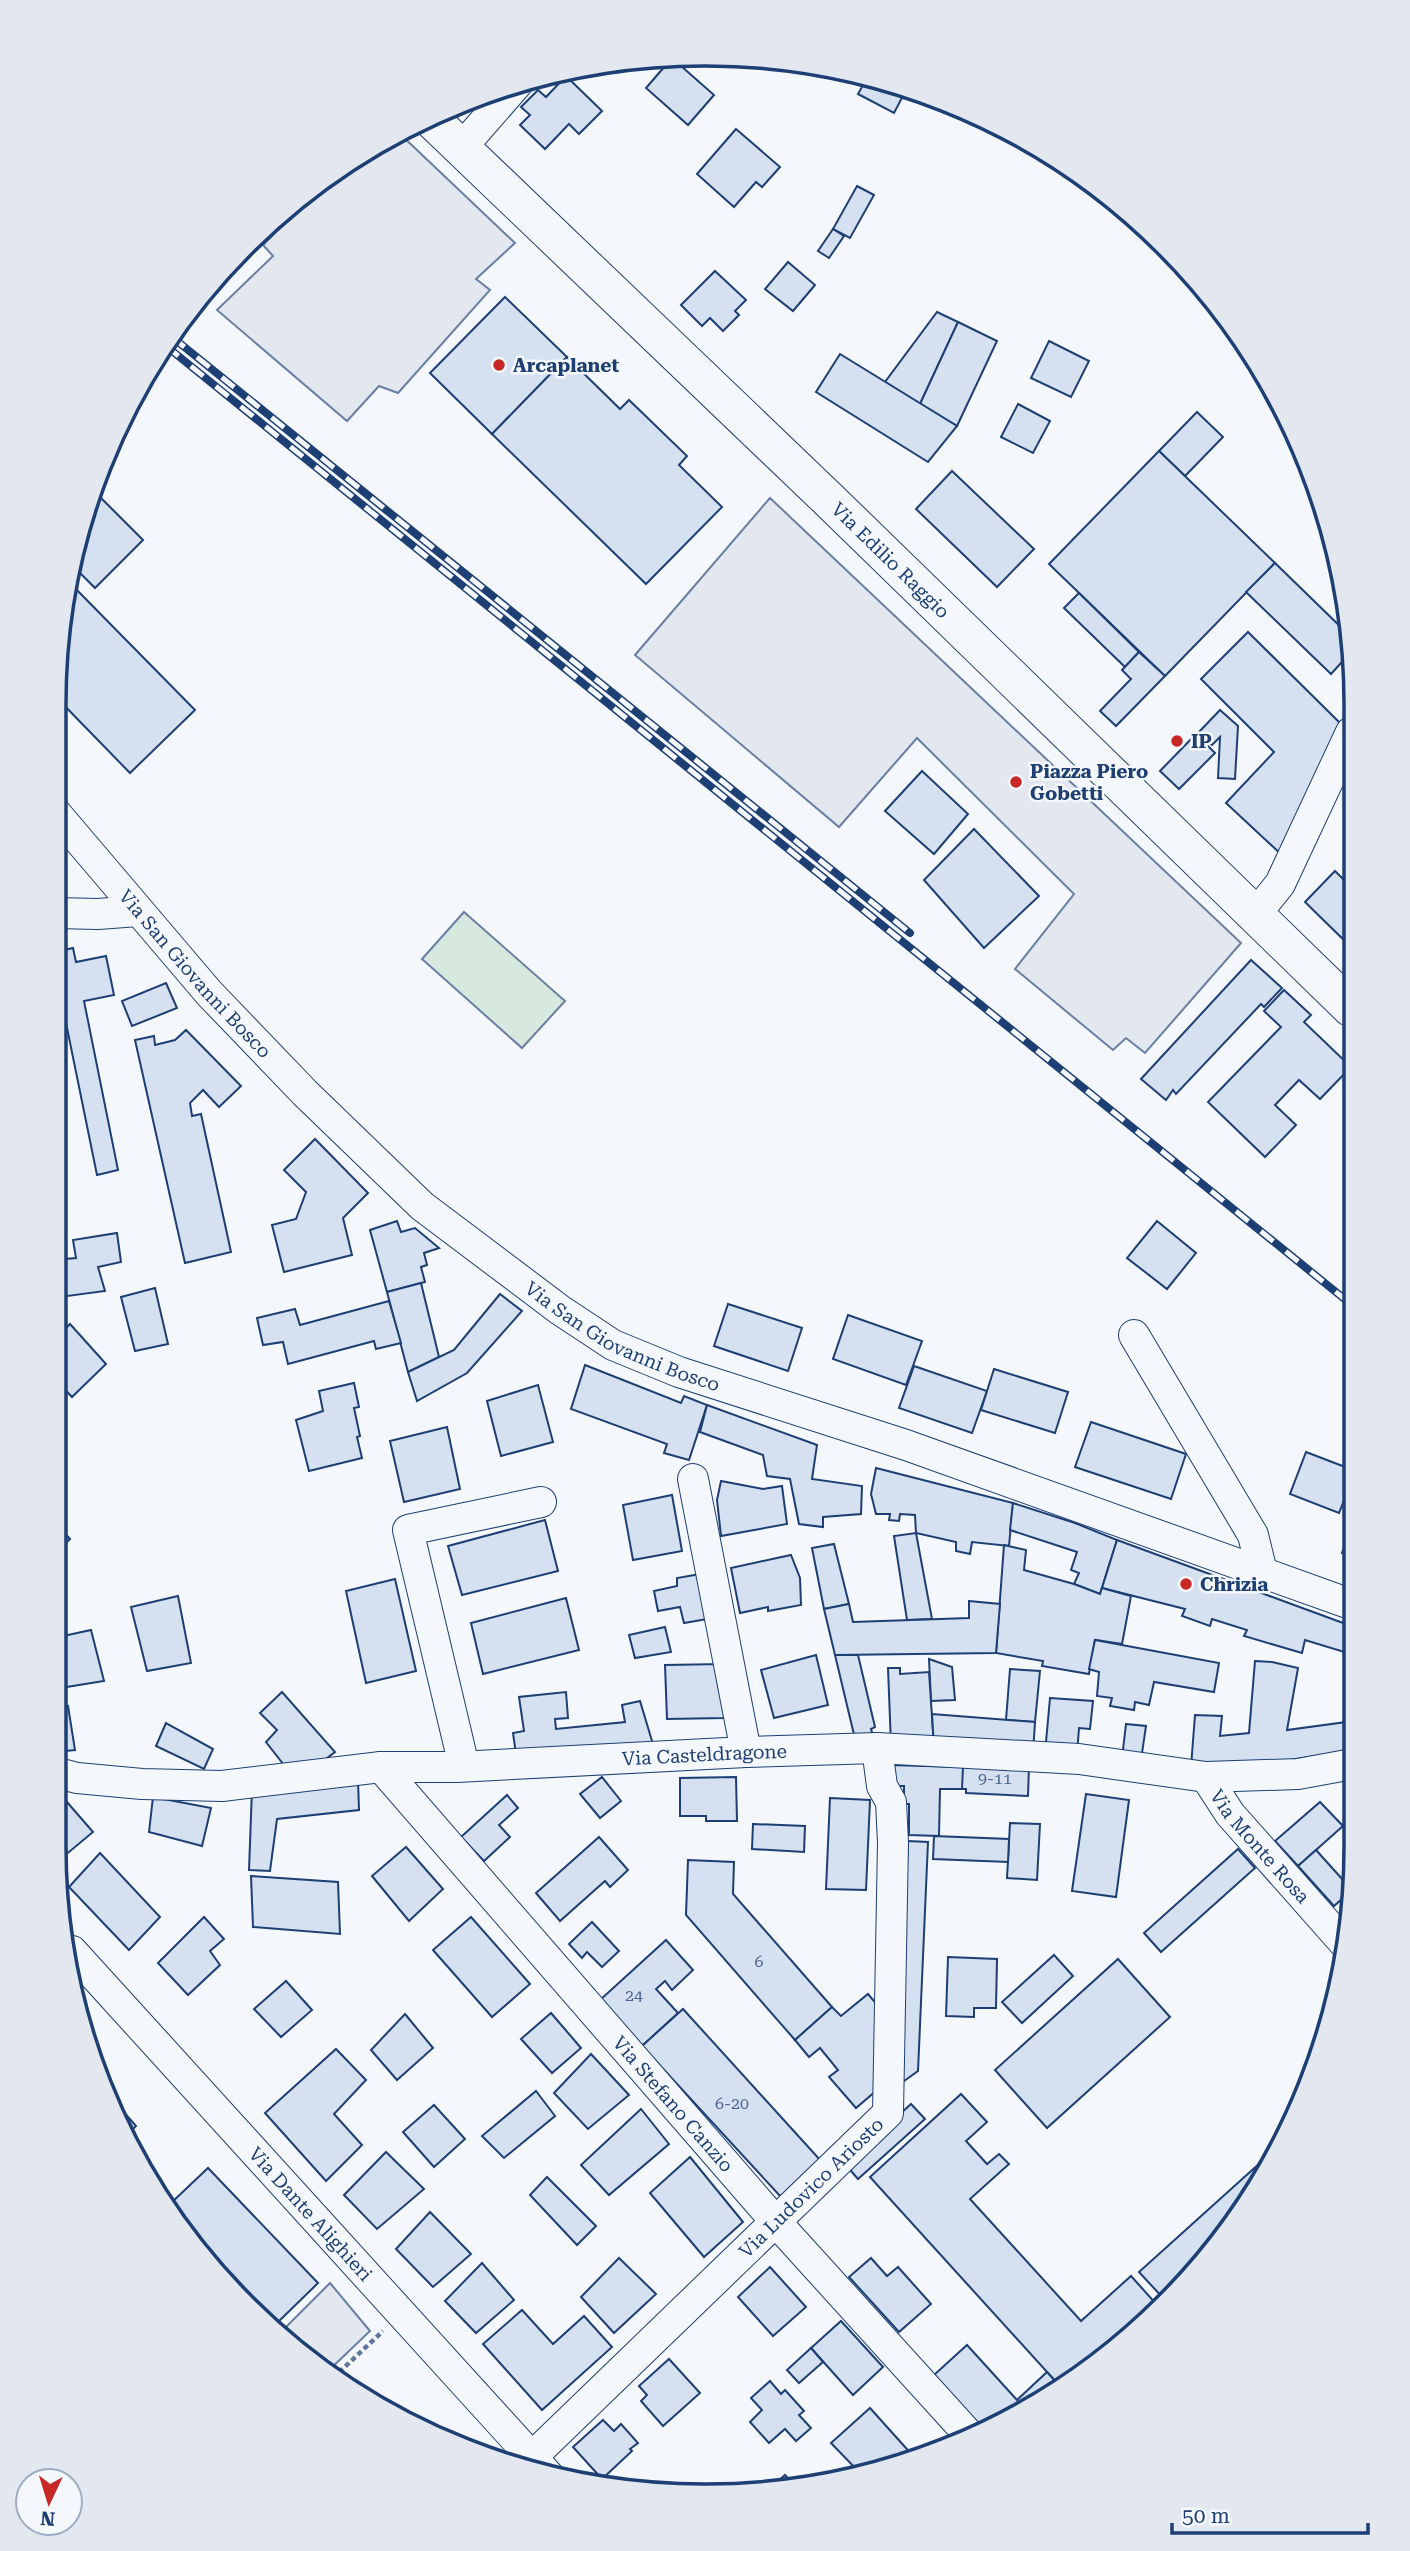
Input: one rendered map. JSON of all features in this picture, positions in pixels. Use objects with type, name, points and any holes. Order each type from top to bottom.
[{"type":"main road","name":"Via Edilio Raggio","points":[[438,125],[1344,1000]]},
{"type":"street","points":[[462,147],[504,99]]},
{"type":"street","points":[[1255,915],[1280,884],[1344,747]]},
{"type":"street","name":"Via San Giovanni Bosco","points":[[66,824],[209,993],[305,1093],[422,1206],[559,1310],[614,1345],[678,1372],[906,1445],[1344,1602]]},
{"type":"street","points":[[66,913],[138,911]]},
{"type":"street","points":[[1134,1335],[1253,1535],[1262,1572]]},
{"type":"street","points":[[693,1479],[746,1752]]},
{"type":"street","points":[[464,1766],[408,1530],[541,1502]]},
{"type":"street","name":"Via Casteldragone","points":[[66,1775],[142,1784],[222,1786],[381,1767],[464,1766],[877,1748],[1079,1759],[1206,1777],[1298,1774],[1344,1766]]},
{"type":"street","name":"Via Ludovico Ariosto","points":[[543,2464],[776,2222],[888,2113],[893,1843],[891,1802],[882,1786],[877,1748]]},
{"type":"street","name":"Via Stefano Canzio","points":[[381,1767],[776,2222],[964,2429]]},
{"type":"street","name":"Via Monte Rosa","points":[[1206,1777],[1230,1814],[1337,1935]]},
{"type":"street","name":"Via Dante Alighieri","points":[[76,1956],[538,2462]]},
{"type":"path","points":[[341,2371],[402,2314]]},
{"type":"shaded area","points":[[407,141],[515,243],[476,279],[490,290],[398,393],[379,386],[347,421],[217,310],[273,256],[263,245],[284,225],[350,174]]},
{"type":"shaded area","name":"Piazza Piero Gobetti","points":[[770,498],[1241,943],[1145,1053],[1126,1038],[1113,1050],[1015,969],[1074,894],[917,738],[839,827],[635,655]]},
{"type":"shaded area","points":[[464,912],[565,1001],[522,1048],[422,959]]},
{"type":"shaded area","points":[[330,2283],[370,2331],[334,2366],[286,2327]]},
{"type":"building","points":[[682,67],[714,95],[688,125],[646,88],[663,68]]},
{"type":"building","points":[[571,81],[602,111],[579,134],[569,124],[545,149],[520,125],[530,115],[521,107],[538,90],[546,97],[559,84]]},
{"type":"building","points":[[862,86],[902,98],[894,113],[858,94]]},
{"type":"building","points":[[736,129],[780,167],[762,187],[756,182],[734,207],[697,174]]},
{"type":"building","points":[[857,186],[874,195],[850,238],[833,229]]},
{"type":"building","points":[[833,229],[844,236],[829,258],[818,251]]},
{"type":"building","points":[[788,262],[815,285],[793,311],[765,289]]},
{"type":"building","points":[[715,271],[746,300],[735,311],[739,315],[723,331],[710,318],[702,326],[681,305]]},
{"type":"building","name":"Arcaplanet","points":[[505,297],[567,357],[492,434],[430,373]]},
{"type":"building","points":[[937,312],[958,322],[920,404],[885,382]]},
{"type":"building","points":[[958,322],[997,341],[957,426],[920,404]]},
{"type":"building","points":[[1049,341],[1089,361],[1071,397],[1031,378]]},
{"type":"building","points":[[840,354],[957,426],[928,462],[816,392]]},
{"type":"building","points":[[567,357],[620,409],[629,400],[687,456],[679,465],[722,507],[646,584],[492,434]]},
{"type":"building","points":[[1018,404],[1050,421],[1033,453],[1001,437]]},
{"type":"building","points":[[1197,412],[1223,437],[1185,476],[1159,451]]},
{"type":"building","points":[[1159,451],[1275,563],[1165,676],[1049,564]]},
{"type":"building","points":[[952,471],[1034,549],[997,587],[916,509]]},
{"type":"building","points":[[101,498],[143,540],[95,588],[80,573]]},
{"type":"building","points":[[1275,563],[1338,625],[1342,662],[1331,674],[1246,592]]},
{"type":"building","points":[[77,590],[195,710],[130,773],[66,707],[68,663]]},
{"type":"building","points":[[1079,593],[1139,652],[1125,667],[1064,608]]},
{"type":"building","points":[[1248,632],[1344,727],[1283,856],[1226,803],[1274,752],[1201,679]]},
{"type":"building","points":[[1139,652],[1165,676],[1116,726],[1100,711],[1131,679],[1122,670]]},
{"type":"building","points":[[1220,710],[1238,726],[1235,779],[1218,778],[1220,737],[1212,745],[1198,733]]},
{"type":"building","points":[[1196,734],[1215,753],[1179,789],[1160,771]]},
{"type":"building","points":[[922,771],[968,814],[934,854],[885,811]]},
{"type":"building","points":[[974,829],[1039,896],[984,948],[924,880]]},
{"type":"building","points":[[1335,871],[1344,880],[1344,940],[1305,902]]},
{"type":"building","points":[[73,948],[76,962],[106,956],[114,995],[84,1001],[118,1170],[97,1175],[66,1023],[66,950]]},
{"type":"building","points":[[1251,960],[1282,988],[1264,1007],[1261,1004],[1176,1094],[1173,1090],[1166,1100],[1141,1079]]},
{"type":"building","points":[[166,983],[177,1008],[132,1026],[122,1001]]},
{"type":"building","points":[[1284,990],[1311,1015],[1304,1022],[1344,1060],[1344,1074],[1320,1099],[1299,1080],[1275,1105],[1296,1125],[1265,1157],[1208,1102],[1281,1027],[1264,1011]]},
{"type":"building","points":[[186,1030],[241,1086],[219,1107],[203,1090],[190,1103],[192,1116],[201,1114],[231,1252],[185,1263],[135,1040],[154,1036],[155,1045],[175,1040]]},
{"type":"building","points":[[315,1139],[368,1193],[343,1218],[352,1255],[284,1272],[272,1225],[296,1219],[306,1192],[284,1170]]},
{"type":"building","points":[[397,1221],[401,1232],[415,1228],[439,1248],[424,1253],[427,1265],[421,1267],[425,1282],[387,1292],[370,1230]]},
{"type":"building","points":[[1157,1221],[1196,1253],[1167,1289],[1127,1258]]},
{"type":"building","points":[[117,1233],[121,1262],[98,1267],[105,1291],[66,1296],[66,1259],[76,1258],[73,1240]]},
{"type":"building","points":[[421,1283],[439,1357],[408,1372],[387,1292]]},
{"type":"building","points":[[155,1288],[168,1344],[135,1351],[121,1297]]},
{"type":"building","points":[[500,1294],[522,1311],[467,1373],[417,1401],[408,1372],[454,1350]]},
{"type":"building","points":[[389,1301],[401,1343],[376,1349],[374,1341],[288,1364],[283,1342],[263,1345],[257,1318],[295,1309],[300,1325]]},
{"type":"building","points":[[728,1304],[802,1328],[788,1371],[714,1346]]},
{"type":"building","points":[[848,1315],[922,1341],[906,1385],[833,1359]]},
{"type":"building","points":[[70,1324],[106,1364],[72,1397],[66,1391],[66,1328]]},
{"type":"building","points":[[585,1365],[681,1403],[684,1396],[707,1405],[689,1460],[664,1453],[667,1444],[571,1409]]},
{"type":"building","points":[[914,1366],[987,1391],[972,1433],[899,1408]]},
{"type":"building","points":[[994,1369],[1068,1392],[1055,1433],[981,1410]]},
{"type":"building","points":[[354,1383],[359,1407],[354,1408],[360,1436],[357,1437],[362,1458],[309,1471],[296,1420],[323,1411],[319,1391]]},
{"type":"building","points":[[538,1385],[553,1442],[501,1456],[487,1401]]},
{"type":"building","points":[[707,1405],[817,1445],[812,1479],[862,1486],[861,1514],[823,1517],[823,1527],[799,1524],[790,1479],[767,1476],[763,1455],[700,1432]]},
{"type":"building","points":[[1091,1422],[1186,1454],[1171,1499],[1075,1467]]},
{"type":"building","points":[[447,1427],[460,1489],[404,1502],[390,1441]]},
{"type":"building","points":[[1306,1452],[1344,1467],[1344,1500],[1339,1513],[1290,1494]]},
{"type":"building","points":[[876,1468],[1013,1503],[1009,1546],[972,1542],[970,1554],[956,1551],[956,1542],[916,1533],[915,1515],[900,1514],[899,1521],[889,1520],[890,1514],[876,1514],[871,1494]]},
{"type":"building","points":[[721,1481],[763,1489],[782,1486],[787,1524],[721,1536],[717,1500]]},
{"type":"building","points":[[672,1495],[682,1551],[633,1560],[623,1505]]},
{"type":"building","points":[[1013,1503],[1117,1540],[1100,1594],[1074,1584],[1079,1573],[1071,1570],[1077,1552],[1010,1530]]},
{"type":"building","points":[[545,1520],[558,1571],[462,1595],[448,1546]]},
{"type":"building","points":[[916,1533],[932,1619],[907,1620],[894,1536]]},
{"type":"building","points":[[1117,1540],[1344,1623],[1344,1652],[1305,1640],[1302,1653],[1244,1636],[1247,1630],[1212,1619],[1210,1626],[1182,1616],[1185,1609],[1102,1588]]},
{"type":"building","points":[[834,1544],[849,1604],[824,1609],[812,1548]]},
{"type":"building","points":[[1004,1545],[1026,1550],[1024,1570],[1100,1594],[1102,1588],[1131,1596],[1122,1644],[1095,1640],[1089,1674],[1042,1666],[1043,1661],[996,1653]]},
{"type":"building","points":[[791,1555],[800,1578],[801,1605],[768,1611],[768,1607],[740,1613],[731,1568]]},
{"type":"building","points":[[706,1573],[713,1618],[684,1623],[680,1607],[658,1611],[654,1591],[677,1586],[677,1578]]},
{"type":"building","points":[[395,1579],[416,1671],[366,1683],[346,1591]]},
{"type":"building","points":[[178,1596],[191,1663],[147,1671],[131,1607]]},
{"type":"building","points":[[566,1598],[579,1650],[483,1674],[471,1623]]},
{"type":"building","points":[[969,1601],[1000,1604],[996,1653],[835,1655],[824,1609],[849,1604],[853,1622],[969,1618]]},
{"type":"building","points":[[665,1627],[671,1652],[635,1658],[629,1635]]},
{"type":"building","points":[[91,1630],[104,1681],[66,1687],[66,1635]]},
{"type":"building","points":[[1095,1640],[1219,1663],[1214,1692],[1154,1682],[1149,1705],[1135,1702],[1134,1710],[1110,1706],[1112,1698],[1097,1696],[1099,1672],[1089,1669]]},
{"type":"building","points":[[816,1655],[828,1705],[774,1718],[761,1670]]},
{"type":"building","points":[[835,1655],[858,1655],[875,1727],[871,1729],[874,1739],[856,1743]]},
{"type":"building","points":[[929,1659],[952,1667],[955,1700],[931,1701]]},
{"type":"building","points":[[1255,1661],[1272,1662],[1298,1668],[1287,1730],[1344,1722],[1344,1752],[1237,1768],[1191,1767],[1195,1715],[1222,1716],[1220,1736],[1249,1733]]},
{"type":"building","points":[[723,1664],[725,1718],[667,1719],[665,1665]]},
{"type":"building","points":[[888,1668],[900,1668],[900,1674],[929,1672],[934,1747],[891,1745]]},
{"type":"building","points":[[1010,1669],[1040,1671],[1035,1722],[1006,1720]]},
{"type":"building","points":[[282,1692],[335,1752],[319,1764],[284,1765],[266,1742],[277,1730],[260,1713]]},
{"type":"building","points":[[566,1692],[568,1718],[555,1719],[556,1729],[625,1722],[622,1705],[640,1701],[655,1751],[517,1761],[513,1733],[524,1731],[519,1697]]},
{"type":"building","points":[[1050,1698],[1093,1701],[1090,1729],[1079,1728],[1077,1754],[1045,1753]]},
{"type":"building","points":[[68,1706],[75,1750],[66,1751]]},
{"type":"building","points":[[932,1714],[1035,1722],[1033,1753],[934,1747]]},
{"type":"building","points":[[166,1723],[213,1749],[204,1769],[156,1746]]},
{"type":"building","points":[[1126,1724],[1146,1726],[1141,1760],[1122,1758]]},
{"type":"building","points":[[962,1764],[1029,1766],[1028,1796],[966,1793],[966,1789],[962,1789]]},
{"type":"building","points":[[889,1765],[963,1767],[962,1789],[940,1789],[939,1836],[909,1835],[909,1804],[904,1804],[904,1786],[889,1786]]},
{"type":"building","points":[[602,1777],[621,1801],[600,1818],[580,1794]]},
{"type":"building","points":[[736,1777],[737,1821],[706,1821],[706,1816],[680,1816],[680,1778]]},
{"type":"building","points":[[358,1780],[359,1810],[277,1819],[270,1871],[249,1870],[252,1789]]},
{"type":"building","points":[[1086,1794],[1129,1800],[1116,1897],[1072,1891]]},
{"type":"building","points":[[507,1795],[518,1808],[499,1825],[510,1837],[484,1861],[461,1837]]},
{"type":"building","points":[[153,1797],[211,1808],[202,1846],[149,1832]]},
{"type":"building","points":[[830,1798],[870,1800],[866,1890],[826,1889]]},
{"type":"building","points":[[66,1801],[93,1832],[66,1854]]},
{"type":"building","points":[[1320,1802],[1343,1826],[1298,1866],[1275,1841]]},
{"type":"building","points":[[1010,1823],[1040,1824],[1037,1880],[1007,1878]]},
{"type":"building","points":[[753,1824],[805,1826],[804,1852],[752,1849]]},
{"type":"building","points":[[934,1836],[1009,1839],[1008,1862],[933,1859]]},
{"type":"building","points":[[599,1837],[628,1870],[610,1887],[605,1881],[560,1921],[536,1893]]},
{"type":"building","points":[[908,1841],[928,1842],[918,2071],[897,2086]]},
{"type":"building","points":[[406,1847],[443,1889],[409,1921],[372,1876]]},
{"type":"building","points":[[1238,1849],[1255,1868],[1161,1952],[1144,1933]]},
{"type":"building","points":[[1316,1850],[1342,1879],[1341,1900],[1334,1906],[1298,1866]]},
{"type":"building","points":[[100,1853],[160,1917],[129,1950],[69,1887]]},
{"type":"building","points":[[688,1860],[734,1862],[733,1894],[832,2007],[795,2040],[686,1915]]},
{"type":"building","points":[[251,1876],[338,1882],[340,1934],[253,1927]]},
{"type":"building","points":[[204,1917],[224,1939],[210,1951],[220,1965],[188,1995],[158,1963]]},
{"type":"building","points":[[471,1917],[530,1984],[492,2017],[433,1950]]},
{"type":"building","points":[[592,1922],[619,1951],[602,1967],[587,1952],[582,1958],[569,1944]]},
{"type":"building","points":[[666,1940],[693,1970],[672,1990],[665,1981],[656,1989],[678,2013],[642,2046],[600,2000]]},
{"type":"building","points":[[1054,1955],[1073,1976],[1022,2023],[1002,2002]]},
{"type":"building","points":[[948,1957],[997,1959],[996,2008],[974,2008],[974,2017],[946,2016]]},
{"type":"building","points":[[1118,1959],[1170,2017],[1047,2128],[995,2070]]},
{"type":"building","points":[[286,1981],[312,2010],[281,2037],[254,2009]]},
{"type":"building","points":[[868,1994],[885,2014],[884,2084],[856,2108],[829,2077],[838,2070],[820,2048],[809,2057],[795,2040],[832,2007],[841,2016]]},
{"type":"building","points":[[683,2009],[821,2161],[781,2197],[642,2046]]},
{"type":"building","points":[[551,2013],[581,2048],[552,2073],[521,2039]]},
{"type":"building","points":[[405,2014],[433,2048],[397,2080],[371,2050]]},
{"type":"building","points":[[336,2049],[366,2080],[334,2114],[362,2145],[326,2181],[265,2113]]},
{"type":"building","points":[[591,2054],[629,2095],[588,2129],[554,2093]]},
{"type":"building","points":[[536,2091],[555,2116],[504,2158],[482,2136]]},
{"type":"building","points":[[961,2094],[987,2122],[966,2141],[987,2164],[999,2154],[1009,2164],[970,2199],[1081,2321],[1131,2276],[1153,2300],[1094,2353],[1055,2380],[870,2177]]},
{"type":"building","points":[[911,2104],[925,2119],[858,2179],[845,2164]]},
{"type":"building","points":[[434,2105],[465,2139],[434,2167],[403,2132]]},
{"type":"building","points":[[641,2109],[669,2144],[609,2195],[581,2165]]},
{"type":"building","points":[[126,2115],[136,2126],[133,2129]]},
{"type":"building","points":[[386,2152],[424,2189],[377,2229],[344,2195]]},
{"type":"building","points":[[690,2157],[743,2222],[704,2257],[650,2193]]},
{"type":"building","points":[[1258,2165],[1212,2235],[1159,2294],[1139,2272]]},
{"type":"building","points":[[208,2168],[318,2283],[279,2321],[225,2267],[174,2200]]},
{"type":"building","points":[[547,2177],[596,2226],[577,2245],[530,2195]]},
{"type":"building","points":[[430,2212],[471,2254],[433,2287],[396,2249]]},
{"type":"building","points":[[619,2258],[656,2294],[614,2333],[581,2297]]},
{"type":"building","points":[[871,2258],[887,2276],[898,2267],[931,2304],[899,2332],[849,2277]]},
{"type":"building","points":[[482,2263],[514,2300],[476,2333],[445,2301]]},
{"type":"building","points":[[770,2267],[806,2307],[773,2336],[738,2297]]},
{"type":"building","points":[[522,2310],[553,2344],[584,2316],[612,2347],[542,2410],[483,2344]]},
{"type":"building","points":[[841,2321],[883,2367],[853,2395],[811,2348]]},
{"type":"building","points":[[967,2345],[1017,2400],[1047,2372],[1055,2380],[978,2423],[934,2375]]},
{"type":"building","points":[[811,2348],[823,2362],[799,2383],[787,2370]]},
{"type":"building","points":[[669,2359],[700,2393],[663,2426],[641,2401],[647,2395],[639,2386]]},
{"type":"building","points":[[770,2381],[781,2394],[785,2390],[804,2411],[799,2415],[811,2428],[796,2441],[785,2429],[769,2443],[750,2422],[762,2410],[751,2398]]},
{"type":"building","points":[[870,2408],[909,2451],[854,2467],[831,2443]]},
{"type":"building","points":[[603,2420],[614,2431],[621,2424],[638,2443],[605,2476],[598,2475],[573,2447]]},
{"type":"railway","points":[[179,343],[910,933]]},
{"type":"railway","points":[[173,352],[1344,1299]]},
{"type":"place","name":"Arcaplanet","points":[[499,365]]},
{"type":"place","name":"IP","points":[[1177,741]]},
{"type":"place","name":"Piazza Piero Gobetti","points":[[1016,782]]},
{"type":"place","name":"Chrizia","points":[[1186,1584]]}]
